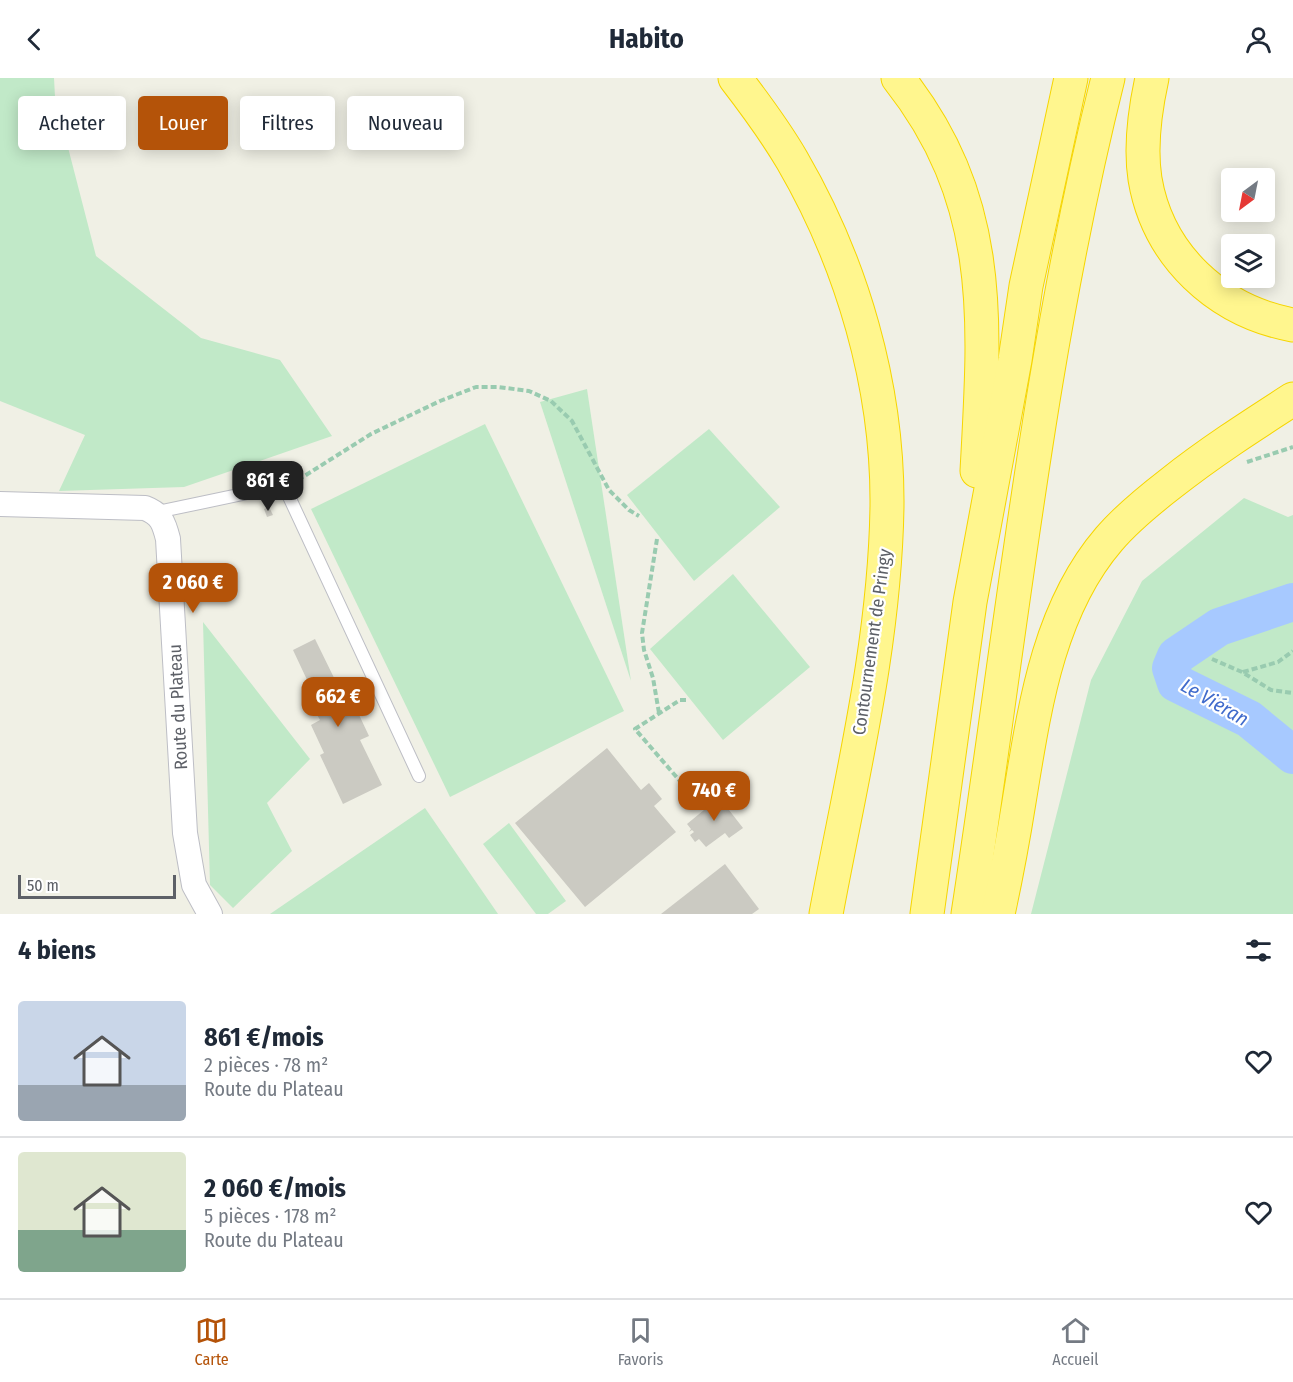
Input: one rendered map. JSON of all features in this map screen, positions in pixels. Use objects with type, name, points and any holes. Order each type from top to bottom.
[{"type":"highway","name":"Contournement de Pringy","points":[[735,78],[791,159],[825,224],[855,301],[881,421],[887,504],[882,590],[872,670],[826,914]]},
{"type":"highway","name":"Contournement de Pringy","points":[[758,78],[820,174],[856,251],[882,330],[892,376],[902,452],[903,532],[895,631],[843,914]]},
{"type":"highway","points":[[898,78],[915,100],[946,154],[956,177],[976,254],[982,314],[983,356],[970,602]]},
{"type":"highway","points":[[927,914],[970,602],[1015,360],[1026,286],[1071,78]]},
{"type":"highway","points":[[969,914],[1017,568],[1048,366],[1074,227],[1108,78]]},
{"type":"highway","points":[[1152,78],[1144,141],[1145,179],[1163,234],[1198,279],[1220,297],[1258,316],[1293,325]]},
{"type":"highway","points":[[998,914],[1042,679],[1063,617],[1085,572],[1108,540],[1150,500],[1205,457],[1293,399]]},
{"type":"street","points":[[0,504],[145,508],[157,512]]},
{"type":"street","name":"Route du Plateau","points":[[157,512],[163,521],[168,539],[185,833],[194,885],[210,914]]},
{"type":"lane","points":[[157,512],[257,491],[285,488],[419,776]]},
{"type":"path","points":[[285,488],[371,435],[430,406],[476,387],[498,387],[530,392],[550,401],[572,422],[609,490],[629,510],[639,516]]},
{"type":"path","points":[[657,539],[642,633],[659,713]]},
{"type":"path","points":[[1242,672],[1278,662],[1293,651]]},
{"type":"path","points":[[1212,659],[1242,672],[1271,690],[1293,693]]},
{"type":"path","points":[[686,700],[680,700],[635,729],[686,788]]},
{"type":"green space","points":[[0,78],[54,78],[55,96],[18,96],[18,150],[69,150],[96,256],[201,338],[280,360],[332,436],[184,487],[59,491],[85,435],[0,401]]},
{"type":"green space","points":[[587,389],[631,681],[540,402]]},
{"type":"green space","points":[[485,424],[624,711],[450,797],[311,509]]},
{"type":"green space","points":[[709,429],[780,507],[694,581],[627,495]]},
{"type":"green space","points":[[1244,498],[1288,517],[1293,515],[1293,914],[1031,914],[1091,680],[1142,581]]},
{"type":"green space","points":[[733,574],[810,667],[723,740],[650,649]]},
{"type":"green space","points":[[203,622],[310,759],[267,803],[292,851],[233,908],[210,885]]},
{"type":"green space","points":[[425,808],[498,914],[270,914]]},
{"type":"green space","points":[[509,823],[566,901],[548,914],[536,914],[483,844]]},
{"type":"building","points":[[269,507],[273,515],[267,517],[264,509]]},
{"type":"building","points":[[315,639],[339,688],[345,685],[369,736],[360,740],[382,785],[343,804],[320,755],[324,753],[311,725],[320,720],[310,702],[316,699],[293,650]]},
{"type":"building","points":[[607,748],[641,790],[649,783],[662,799],[654,806],[676,832],[585,907],[515,823]]},
{"type":"building","points":[[715,792],[743,828],[729,838],[725,833],[706,847],[699,839],[695,842],[690,835],[694,832],[692,830],[689,832],[691,829],[687,824],[710,805],[706,799]]},
{"type":"building","points":[[725,864],[759,909],[752,914],[661,914]]},
{"type":"waterway","name":"Le Viéran","points":[[1293,602],[1219,627],[1176,656],[1171,668],[1176,683],[1249,719],[1293,755]]}]
